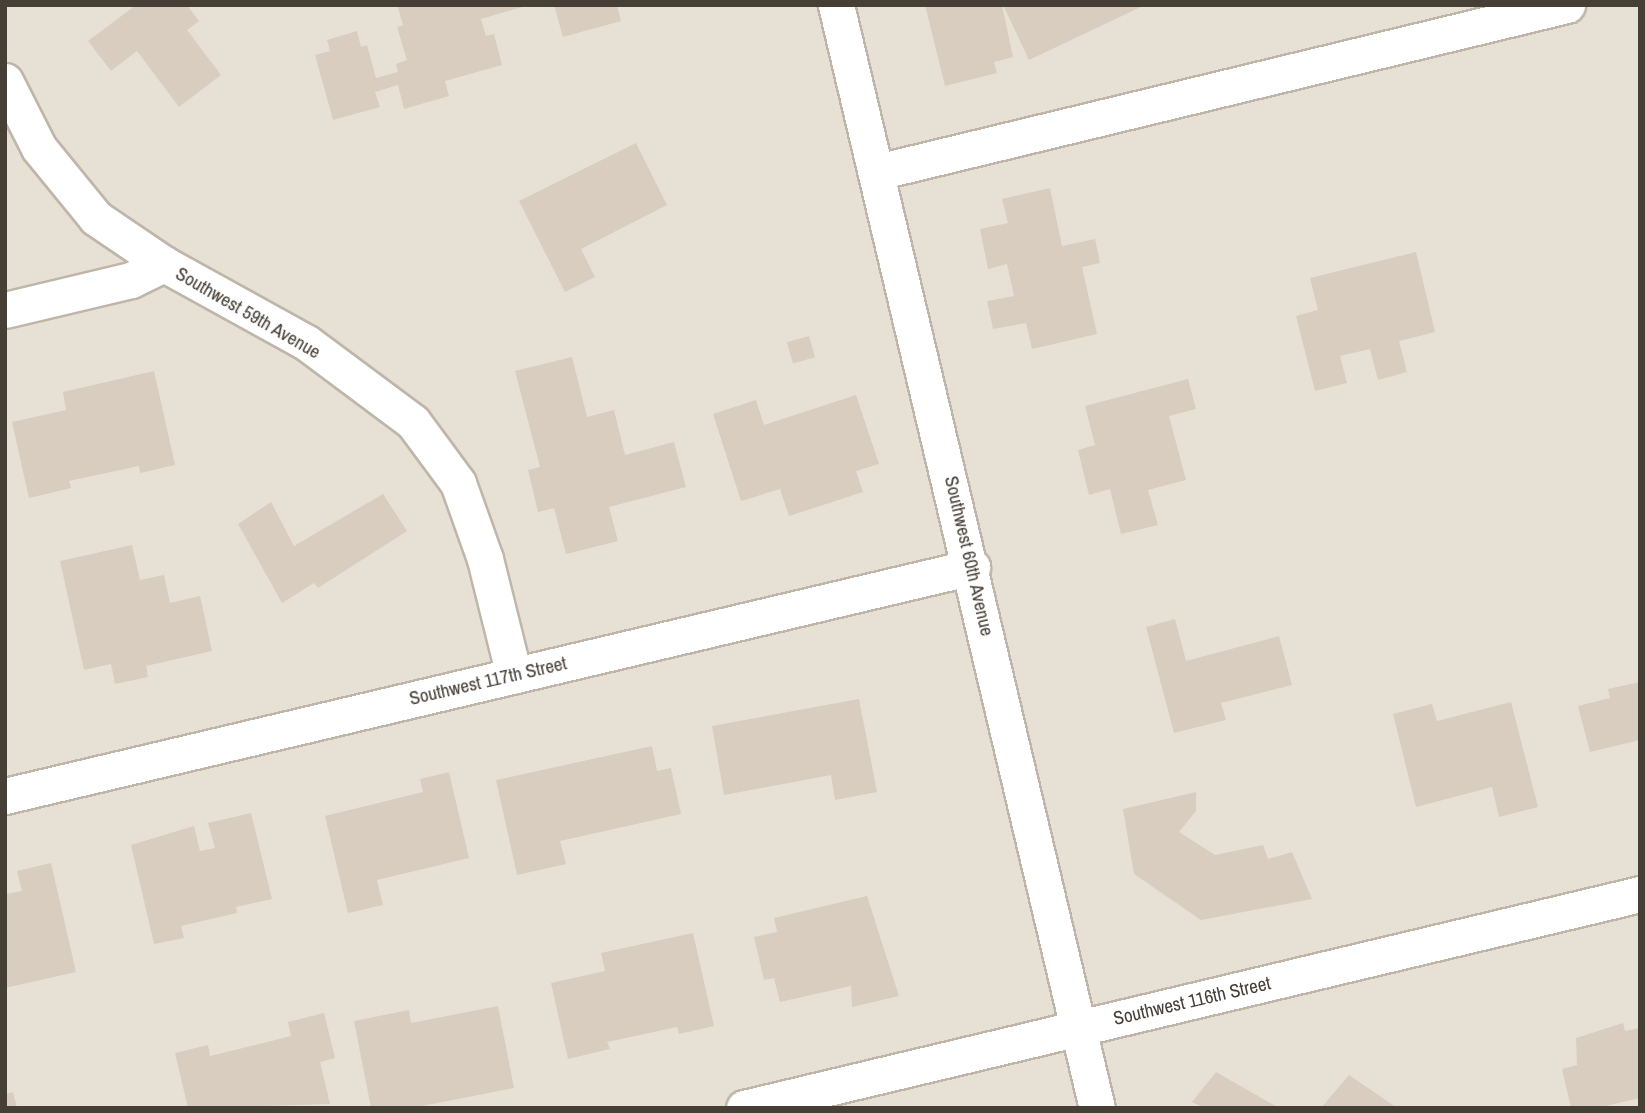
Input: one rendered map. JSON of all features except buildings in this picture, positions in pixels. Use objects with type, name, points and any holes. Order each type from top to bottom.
[{"type":"street","name":"Southwest 60th Avenue","points":[[836,5],[972,567],[1097,1108]]},
{"type":"street","points":[[877,172],[1566,5]]},
{"type":"street","name":"Southwest 59th Avenue","points":[[5,81],[39,148],[65,185],[96,218],[164,264],[307,343],[413,422],[458,483],[485,559],[514,675]]},
{"type":"street","points":[[5,310],[131,280],[164,264]]},
{"type":"street","name":"Southwest 117th Street","points":[[5,796],[972,567]]},
{"type":"street","name":"Southwest 116th Street","points":[[744,1108],[1640,894]]},
{"type":"shaded area","points":[[5,5],[1640,5],[1640,1108],[5,1108]]}]
